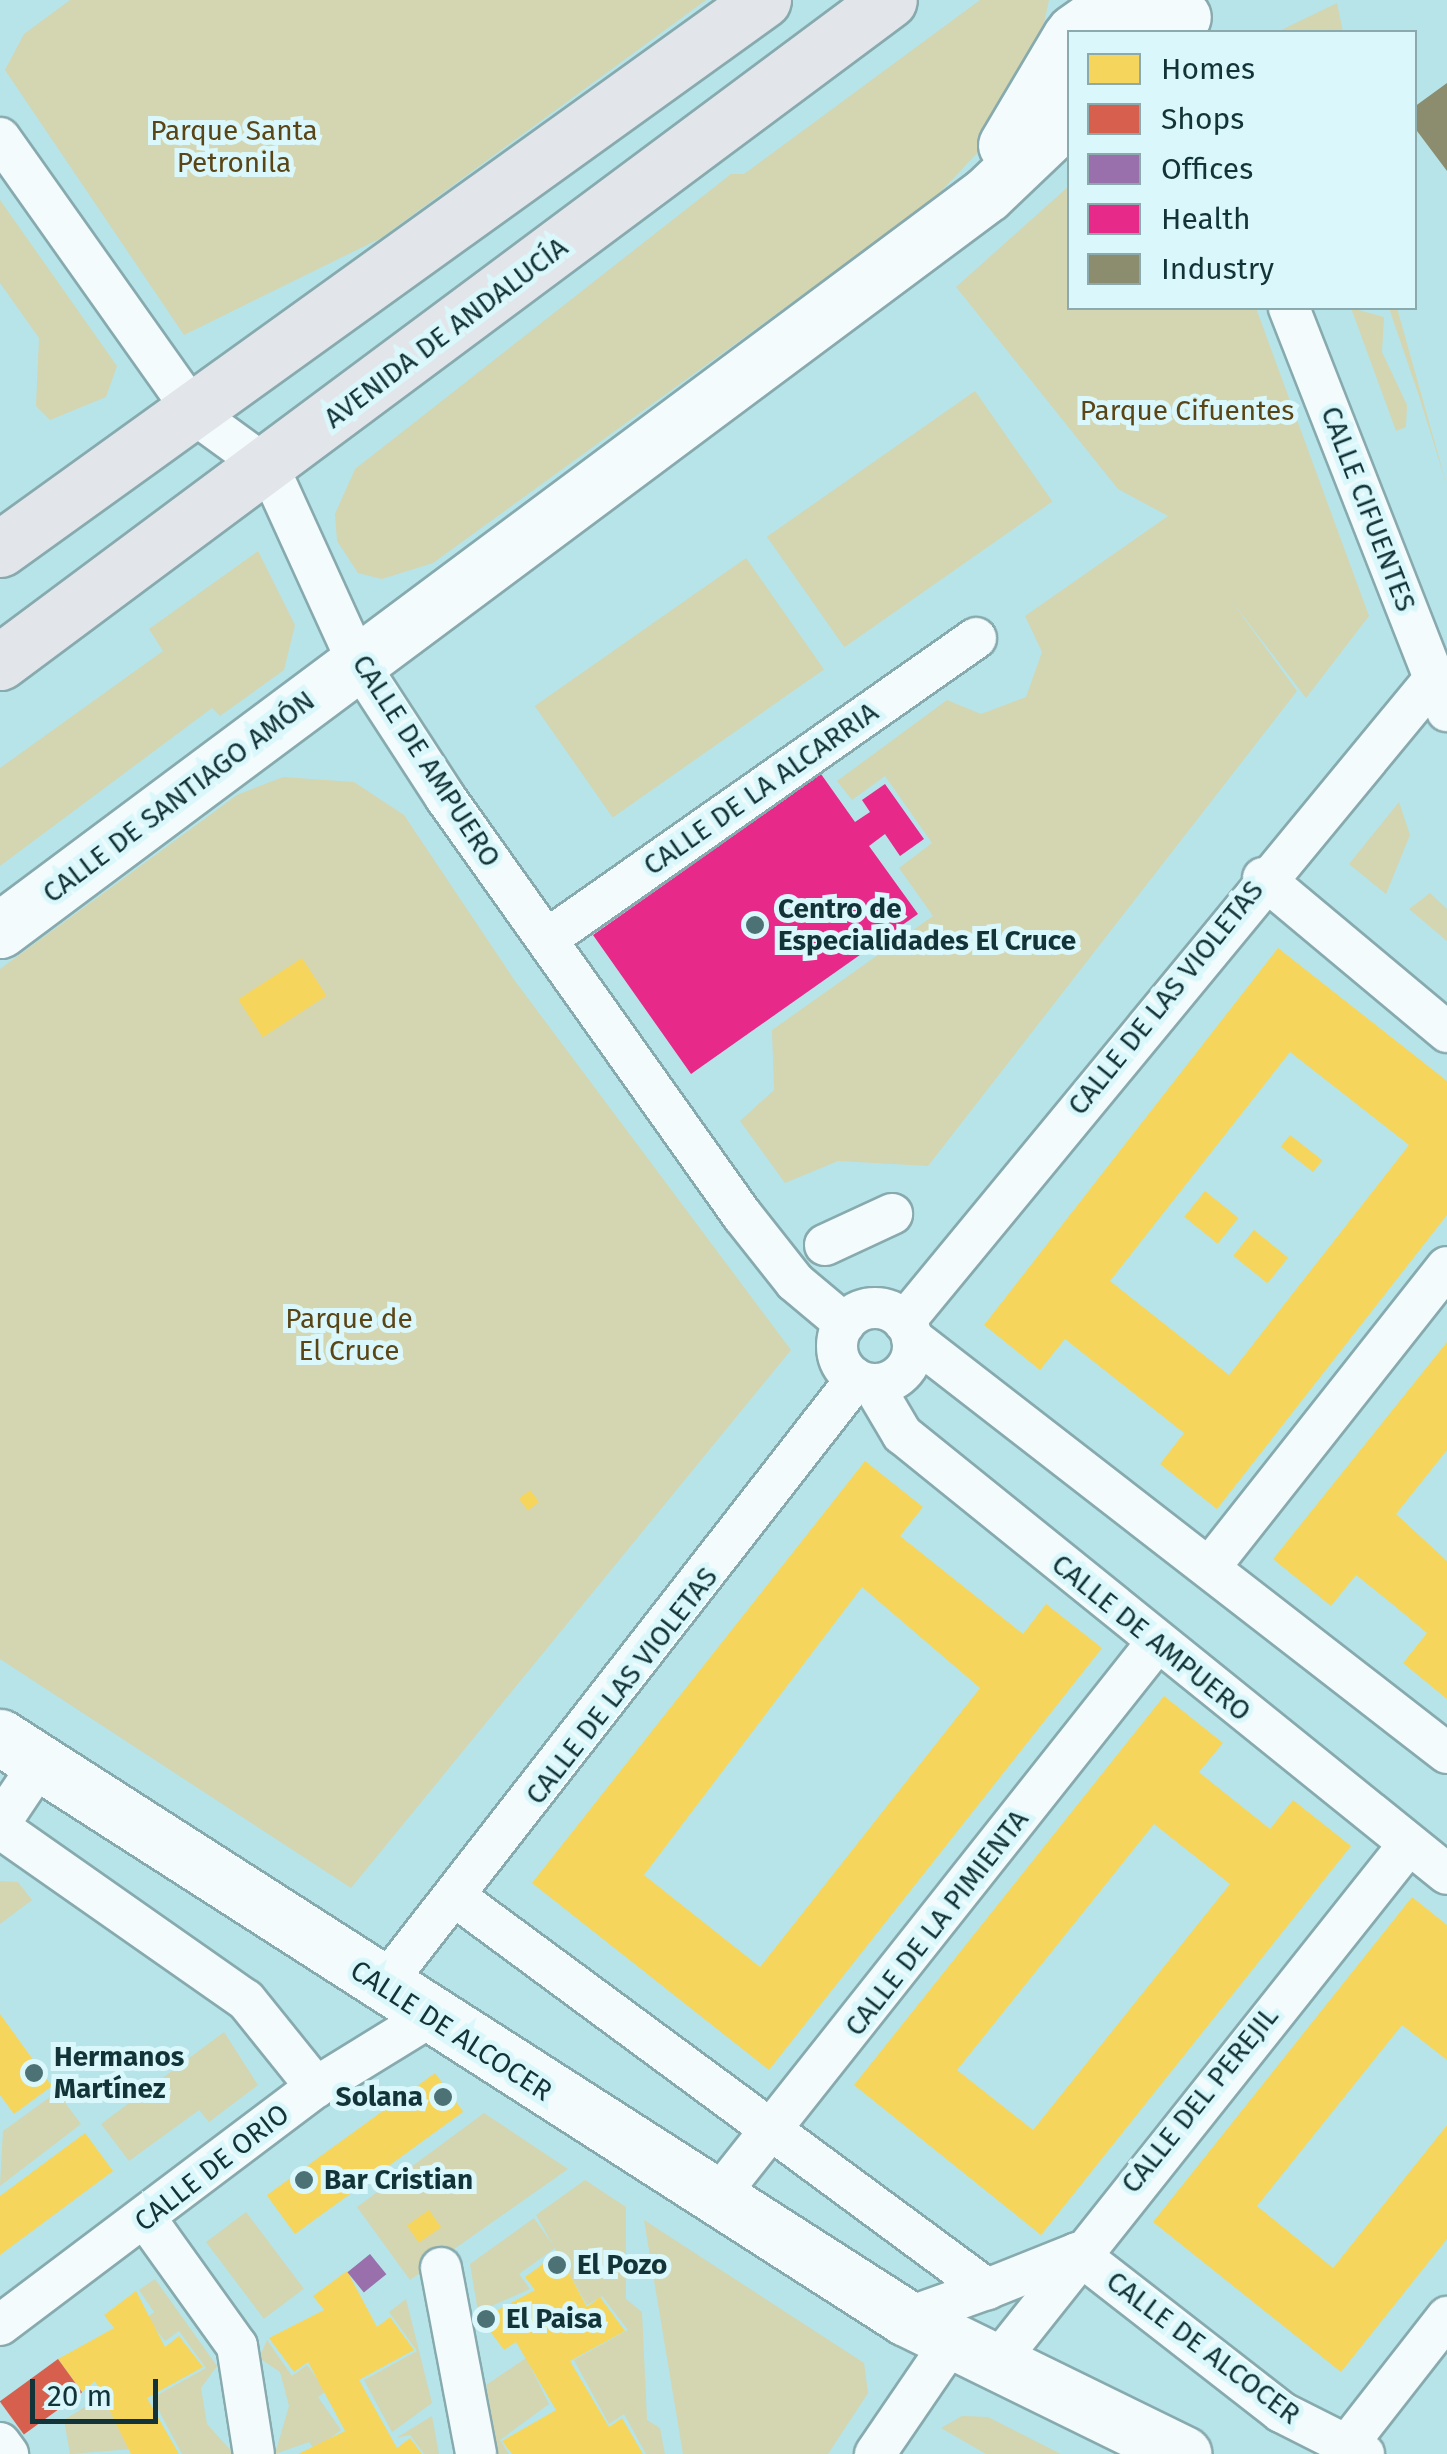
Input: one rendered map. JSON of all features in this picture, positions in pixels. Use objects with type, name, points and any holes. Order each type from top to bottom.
[{"type":"main road","points":[[0,549],[196,414],[762,0]]},
{"type":"main road","name":"AVENIDA DE ANDALUCÍA","points":[[0,662],[269,468],[883,5]]},
{"type":"street","points":[[948,216],[1067,76]]},
{"type":"street","points":[[948,216],[987,194],[1067,118]]},
{"type":"street","name":"CALLE DE AMPUERO","points":[[0,138],[196,414],[269,468],[358,663],[742,1215],[795,1282],[845,1324]]},
{"type":"street","name":"CALLE DE SANTIAGO AMÓN","points":[[0,930],[948,216]]},
{"type":"street","name":"CALLE CIFUENTES","points":[[1290,310],[1441,695]]},
{"type":"street","name":"CALLE DE LA ALCARRIA","points":[[547,939],[976,638]]},
{"type":"street","name":"CALLE DE LAS VIOLETAS","points":[[908,1330],[1263,878],[1441,695]]},
{"type":"street","points":[[1263,878],[1447,1032]]},
{"type":"street","points":[[825,1245],[892,1214]]},
{"type":"street","points":[[1213,1563],[1447,1266]]},
{"type":"street","points":[[908,1330],[904,1371],[864,1382],[837,1348],[845,1324],[874,1308],[908,1330],[1213,1563],[1447,1752]]},
{"type":"street","name":"CALLE DE AMPUERO","points":[[864,1382],[902,1434],[1447,1874]]},
{"type":"street","name":"CALLE DE LAS VIOLETAS","points":[[382,1986],[457,1898],[864,1382]]},
{"type":"street","name":"CALLE DE LA PIMIENTA","points":[[714,2201],[1157,1642]]},
{"type":"street","points":[[20,1749],[0,1826],[246,2000],[316,2087]]},
{"type":"street","name":"CALLE DE ALCOCER","points":[[20,1749],[714,2201],[952,2340],[1184,2454]]},
{"type":"street","name":"CALLE DEL PEREJIL","points":[[875,2454],[952,2340],[1077,2253],[1409,1844]]},
{"type":"street","points":[[457,1898],[987,2289]]},
{"type":"street","name":"CALLE DE ORIO","points":[[0,2325],[146,2219],[316,2087],[428,2018]]},
{"type":"street","points":[[146,2219],[237,2346],[254,2454]]},
{"type":"street","points":[[952,2340],[987,2289],[1077,2253]]},
{"type":"street","name":"CALLE DE ALCOCER","points":[[1077,2253],[1280,2412],[1350,2451]]},
{"type":"street","points":[[441,2268],[476,2454]]},
{"type":"street","points":[[1350,2451],[1447,2317]]},
{"type":"street","points":[[0,2442],[8,2454]]},
{"type":"green space","name":"Parque Santa Petronila","points":[[70,0],[706,0],[381,238],[184,335],[5,70],[24,34]]},
{"type":"green space","points":[[980,0],[1049,0],[1038,51],[981,149],[932,201],[433,563],[382,579],[358,573],[337,541],[335,514],[355,469],[731,174],[744,174]]},
{"type":"green space","points":[[1337,3],[1343,30],[1281,30]]},
{"type":"green space","name":"Parque Cifuentes","points":[[1067,188],[1067,310],[1257,310],[1369,616],[1306,698],[1230,599],[1297,691],[928,1166],[838,1161],[785,1183],[740,1121],[774,1090],[772,1030],[933,916],[899,868],[932,843],[885,776],[852,800],[837,781],[947,700],[981,714],[1026,697],[1042,652],[1025,616],[1168,516],[1118,489],[956,287]]},
{"type":"green space","points":[[0,200],[117,366],[106,397],[50,420],[36,406],[39,338],[0,283]]},
{"type":"green space","points":[[1352,310],[1384,317],[1382,352],[1407,405],[1406,427],[1396,431]]},
{"type":"green space","points":[[1390,310],[1398,310],[1447,486]]},
{"type":"green space","points":[[975,391],[1052,502],[844,647],[767,537]]},
{"type":"green space","points":[[258,551],[295,625],[284,670],[220,716],[212,708],[0,866],[0,768],[163,651],[149,629]]},
{"type":"green space","points":[[746,558],[824,669],[613,817],[535,706]]},
{"type":"green space","name":"Parque de El Cruce","points":[[283,777],[354,782],[404,815],[515,981],[791,1350],[351,1888],[0,1659],[0,969],[237,795]]},
{"type":"green space","points":[[1399,802],[1410,835],[1386,894],[1349,864]]},
{"type":"green space","points":[[1430,893],[1447,909],[1447,941],[1409,909]]},
{"type":"green space","points":[[0,1881],[18,1882],[32,1900],[0,1924]]},
{"type":"green space","points":[[224,2032],[258,2085],[209,2122],[199,2110],[129,2161],[101,2124]]},
{"type":"green space","points":[[57,2092],[81,2124],[0,2186],[3,2131]]},
{"type":"green space","points":[[484,2113],[568,2169],[410,2280],[357,2207]]},
{"type":"green space","points":[[585,2180],[626,2207],[626,2299],[642,2312],[647,2420],[660,2428],[665,2454],[646,2454],[624,2414],[609,2424],[574,2360],[628,2330],[602,2296],[587,2305],[536,2215]]},
{"type":"green space","points":[[246,2212],[304,2289],[264,2319],[206,2242]]},
{"type":"green space","points":[[534,2218],[555,2248],[519,2274],[530,2289],[478,2312],[470,2264]]},
{"type":"green space","points":[[644,2220],[864,2363],[868,2393],[828,2454],[683,2454]]},
{"type":"green space","points":[[155,2279],[217,2366],[201,2388],[207,2424],[234,2454],[182,2454],[152,2398],[206,2368],[179,2331],[165,2341],[147,2318],[154,2312],[139,2290]]},
{"type":"green space","points":[[406,2299],[432,2403],[392,2432],[364,2380],[417,2351],[389,2312]]},
{"type":"green space","points":[[267,2340],[292,2376],[307,2365],[326,2391],[318,2397],[341,2430],[315,2450],[309,2442],[275,2454],[289,2406],[280,2372],[259,2358]]},
{"type":"green space","points":[[526,2358],[549,2404],[500,2440],[509,2454],[498,2454],[486,2385]]},
{"type":"green space","points":[[101,2397],[132,2449],[70,2454],[64,2420]]},
{"type":"green space","points":[[432,2416],[439,2454],[424,2454],[410,2435],[396,2438]]},
{"type":"green space","points":[[962,2416],[988,2417],[1061,2454],[986,2454],[941,2428]]},
{"type":"building: Homes","points":[[1278,948],[1447,1081],[1447,1215],[1217,1509],[1160,1464],[1184,1433],[1065,1339],[1040,1370],[984,1325]],"holes":[[[1290,1052],[1409,1145],[1229,1375],[1110,1281]]]},
{"type":"building: Homes","points":[[302,958],[327,996],[263,1037],[238,999]]},
{"type":"building: Homes","points":[[1290,1135],[1322,1160],[1313,1172],[1281,1147]]},
{"type":"building: Homes","points":[[1205,1191],[1238,1218],[1218,1244],[1184,1217]]},
{"type":"building: Homes","points":[[1254,1230],[1288,1258],[1267,1283],[1233,1256]]},
{"type":"building: Homes","points":[[1447,1342],[1447,1450],[1396,1514],[1447,1561],[1447,1699],[1403,1663],[1427,1633],[1391,1603],[1356,1575],[1331,1606],[1273,1559]]},
{"type":"building: Homes","points":[[865,1461],[923,1507],[900,1536],[1023,1634],[1046,1604],[1102,1648],[769,2070],[532,1883]],"holes":[[[862,1587],[980,1688],[760,1967],[644,1875]]]},
{"type":"building: Homes","points":[[530,1490],[539,1502],[528,1510],[519,1498]]},
{"type":"building: Homes","points":[[1164,1696],[1223,1743],[1199,1772],[1211,1782],[1270,1829],[1293,1800],[1351,1846],[1041,2235],[854,2085]],"holes":[[[1154,1824],[1230,1884],[1033,2130],[957,2070]]]},
{"type":"building: Homes","points":[[1412,1897],[1447,1925],[1447,2060],[1402,2025],[1257,2206],[1333,2268],[1447,2125],[1447,2239],[1341,2372],[1153,2222]]},
{"type":"building: Homes","points":[[0,2014],[52,2086],[14,2114],[0,2095]]},
{"type":"building: Homes","points":[[435,2073],[463,2112],[295,2234],[267,2195]]},
{"type":"building: Homes","points":[[85,2133],[113,2171],[0,2255],[0,2196]]},
{"type":"building: Homes","points":[[429,2210],[441,2227],[419,2243],[407,2225]]},
{"type":"building: Homes","points":[[558,2253],[587,2307],[600,2297],[625,2331],[570,2361],[609,2427],[622,2418],[643,2454],[512,2454],[502,2441],[556,2410],[516,2342],[504,2350],[481,2319],[535,2290],[525,2277]]},
{"type":"building: Homes","points":[[347,2271],[377,2327],[390,2317],[414,2350],[359,2380],[397,2448],[410,2438],[422,2454],[298,2454],[345,2431],[308,2362],[294,2372],[269,2338],[324,2310],[313,2296]]},
{"type":"building: Homes","points":[[136,2291],[165,2347],[179,2336],[203,2367],[147,2398],[179,2454],[131,2454],[95,2381],[82,2392],[58,2359],[114,2328],[104,2315]]},
{"type":"building: Shops","points":[[58,2359],[82,2392],[24,2434],[0,2401]]},
{"type":"building: Offices","points":[[370,2254],[386,2274],[364,2292],[347,2272]]},
{"type":"building: Health","name":"Centro de Especialidades El Cruce","points":[[821,774],[855,822],[870,812],[862,800],[885,784],[924,839],[900,856],[885,834],[869,846],[918,914],[691,1074],[593,935]]},
{"type":"building: Industry","points":[[1447,83],[1447,171],[1417,131],[1417,105]]},
{"type":"place","name":"Centro de Especialidades El Cruce","points":[[755,925]]},
{"type":"place","name":"Hermanos Martínez","points":[[34,2073]]},
{"type":"place","name":"Solana","points":[[443,2097]]},
{"type":"place","name":"Bar Cristian","points":[[304,2180]]},
{"type":"place","name":"El Pozo","points":[[557,2265]]},
{"type":"place","name":"El Paisa","points":[[486,2319]]}]
